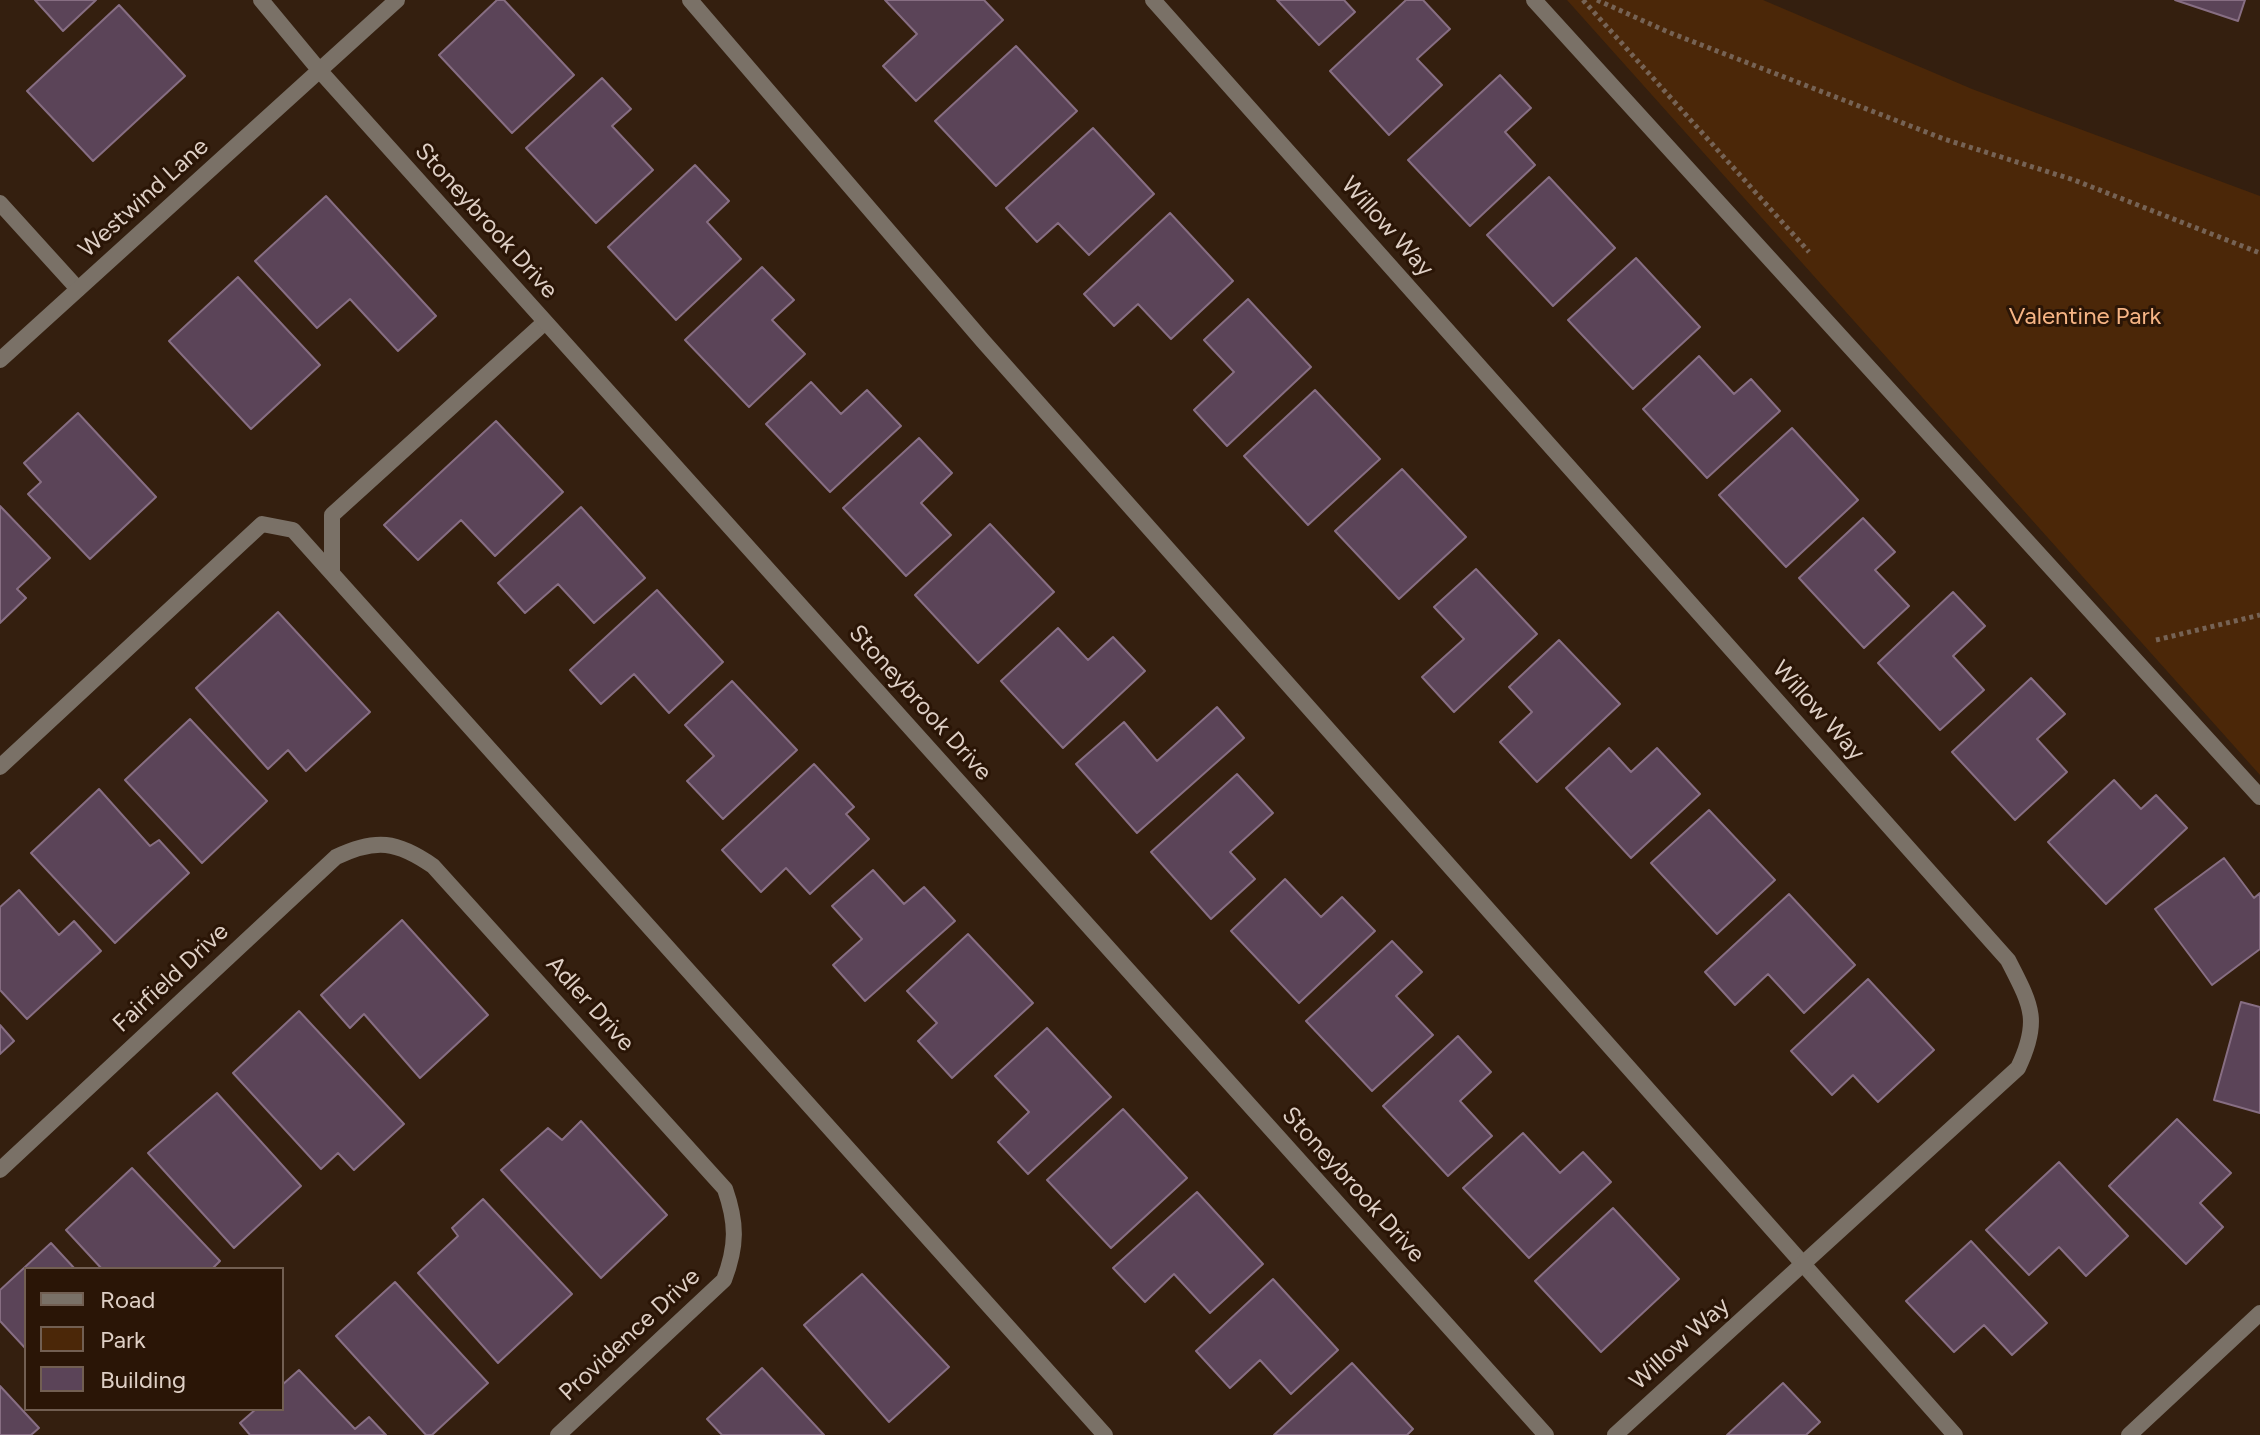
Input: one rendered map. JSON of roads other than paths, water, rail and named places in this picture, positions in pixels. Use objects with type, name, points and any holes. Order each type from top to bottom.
[{"type":"street","name":"Stoneybrook Drive","points":[[261,0],[320,71],[1546,1435]]},
{"type":"street","name":"Westwind Lane","points":[[0,360],[397,0]]},
{"type":"street","points":[[690,0],[983,341],[1955,1435]]},
{"type":"street","name":"Willow Way","points":[[1153,0],[2008,960],[2028,1000],[2032,1039],[2018,1068],[1615,1435]]},
{"type":"street","points":[[1534,0],[2260,797]]},
{"type":"street","points":[[0,203],[78,289]]},
{"type":"street","points":[[332,571],[332,515],[545,322]]},
{"type":"street","points":[[0,767],[262,524],[293,530],[1105,1435]]},
{"type":"street","name":"Fairfield Drive","points":[[0,1170],[336,857],[360,845],[386,844]]},
{"type":"street","name":"Adler Drive","points":[[386,844],[411,851],[433,866],[725,1189],[735,1219]]},
{"type":"street","name":"Providence Drive","points":[[558,1435],[724,1280],[735,1250],[735,1219]]},
{"type":"street","points":[[2129,1435],[2260,1313]]},
{"type":"park label","name":"Valentine Park","points":[[2085,317]]}]
